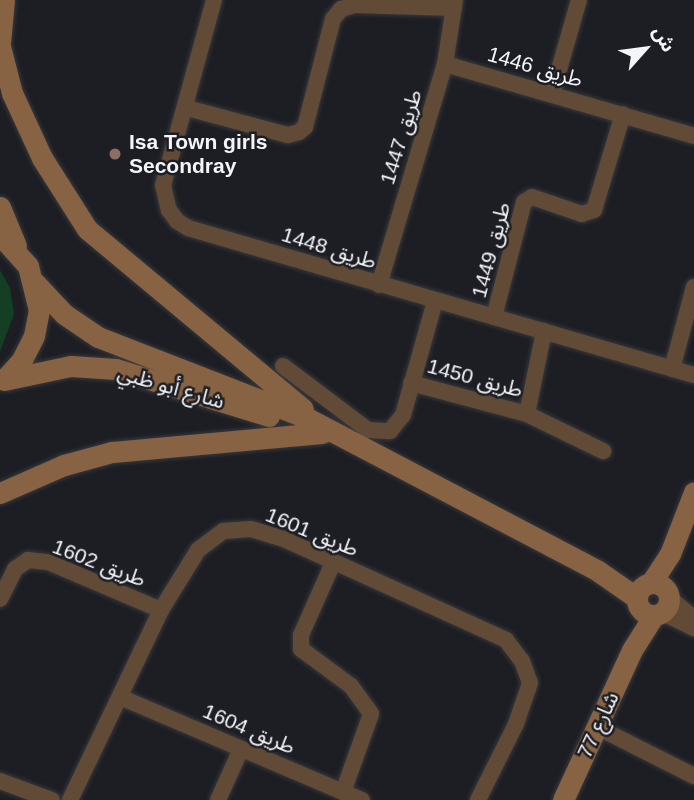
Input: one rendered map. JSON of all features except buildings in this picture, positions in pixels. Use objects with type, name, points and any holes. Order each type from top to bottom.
[{"type":"street","points":[[4,0],[0,45],[17,103],[43,158],[86,229],[327,432]]},
{"type":"street","name":"طريق 1448","points":[[214,0],[187,108],[163,185],[164,198],[177,221],[379,285],[694,375]]},
{"type":"street","points":[[552,94],[579,0]]},
{"type":"street","points":[[187,108],[288,135],[299,132],[305,127],[333,19],[341,9],[355,5],[455,4]]},
{"type":"street","name":"طريق 1447","points":[[379,285],[445,64],[455,4]]},
{"type":"street","name":"طريق 1446","points":[[445,64],[694,136]]},
{"type":"street","name":"طريق 1449","points":[[494,317],[524,202],[533,197],[582,214],[594,210],[623,114]]},
{"type":"street","points":[[0,207],[35,283],[39,310],[34,336],[22,360],[2,381]]},
{"type":"street","points":[[0,235],[18,251]]},
{"type":"street","name":"شارع أبو ظبي","points":[[35,283],[64,314],[98,337],[327,432],[694,618]]},
{"type":"street","points":[[672,369],[694,287]]},
{"type":"street","name":"طريق 1450","points":[[283,366],[375,433],[390,431],[398,424],[435,301]]},
{"type":"street","name":"طريق 1450","points":[[527,414],[544,331]]},
{"type":"street","name":"شارع أبو ظبي","points":[[2,381],[48,368],[116,369],[327,432]]},
{"type":"street","name":"طريق 1450","points":[[411,383],[527,414],[603,451]]},
{"type":"street","points":[[0,493],[64,465],[111,452],[327,432]]},
{"type":"street","name":"شارع 77","points":[[563,800],[632,650],[694,492]]},
{"type":"street","name":"شارع 77","points":[[653,598],[694,523]]},
{"type":"street","name":"طريق 1601","points":[[70,800],[161,610],[198,550],[223,531],[251,529],[483,626],[506,640],[522,661],[530,683],[516,724],[478,800]]},
{"type":"street","name":"طريق 1602","points":[[0,599],[15,569],[28,560],[48,562],[161,610]]},
{"type":"street","points":[[333,563],[301,635],[301,649],[351,686],[371,714],[343,792]]},
{"type":"street","name":"شارع أبو ظبي","points":[[653,598],[694,628]]},
{"type":"street","name":"طريق 1604","points":[[120,697],[362,800]]},
{"type":"street","points":[[597,727],[694,776]]},
{"type":"street","points":[[218,800],[241,749]]},
{"type":"street","points":[[0,781],[52,800]]},
{"type":"green space","points":[[0,270],[10,288],[14,314],[0,352]]},
{"type":"place","name":"Isa Town girls Secondray","points":[[115,154]]}]
